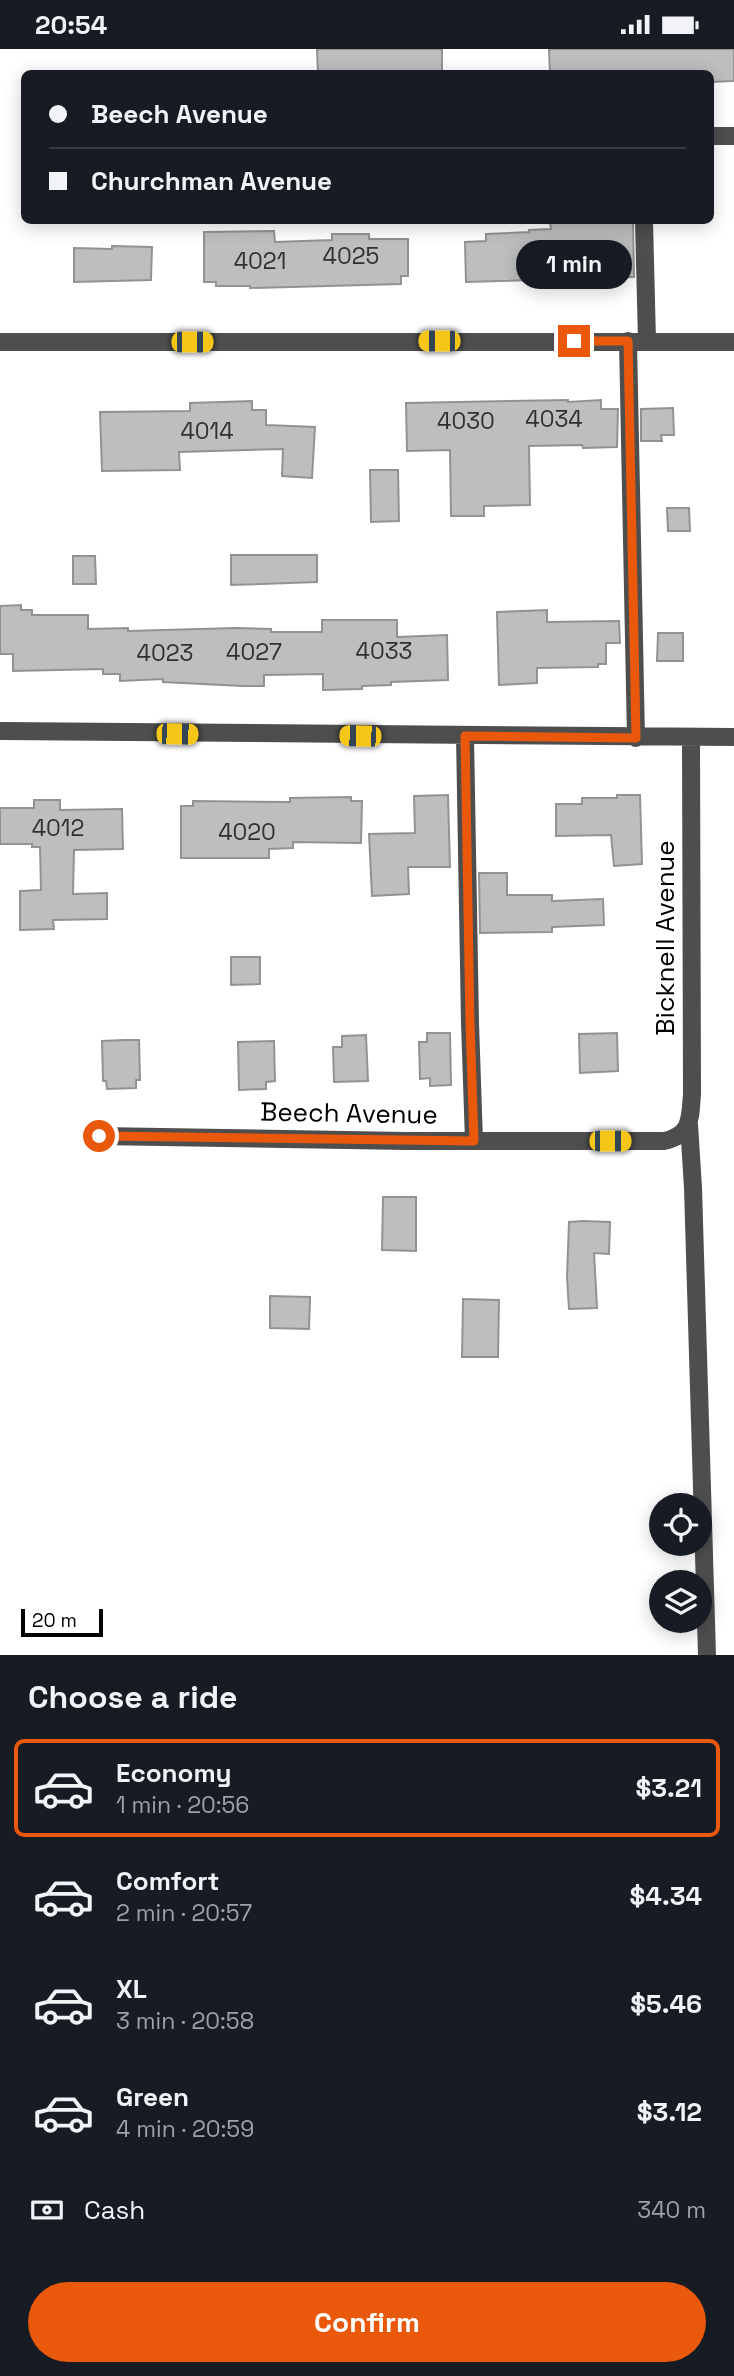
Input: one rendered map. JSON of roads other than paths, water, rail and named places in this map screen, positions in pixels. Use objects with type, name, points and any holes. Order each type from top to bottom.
[{"type":"street","points":[[714,136],[734,136]]},
{"type":"street","points":[[644,224],[647,341]]},
{"type":"street","points":[[628,341],[636,738]]},
{"type":"street","points":[[0,342],[734,342]]},
{"type":"street","points":[[0,731],[734,737]]},
{"type":"street","points":[[465,736],[474,1141]]},
{"type":"street","name":"Bicknell Avenue","points":[[691,738],[692,1094],[685,1130],[693,1188],[707,1655]]},
{"type":"street","name":"Beech Avenue","points":[[99,1136],[664,1141],[685,1130]]}]
